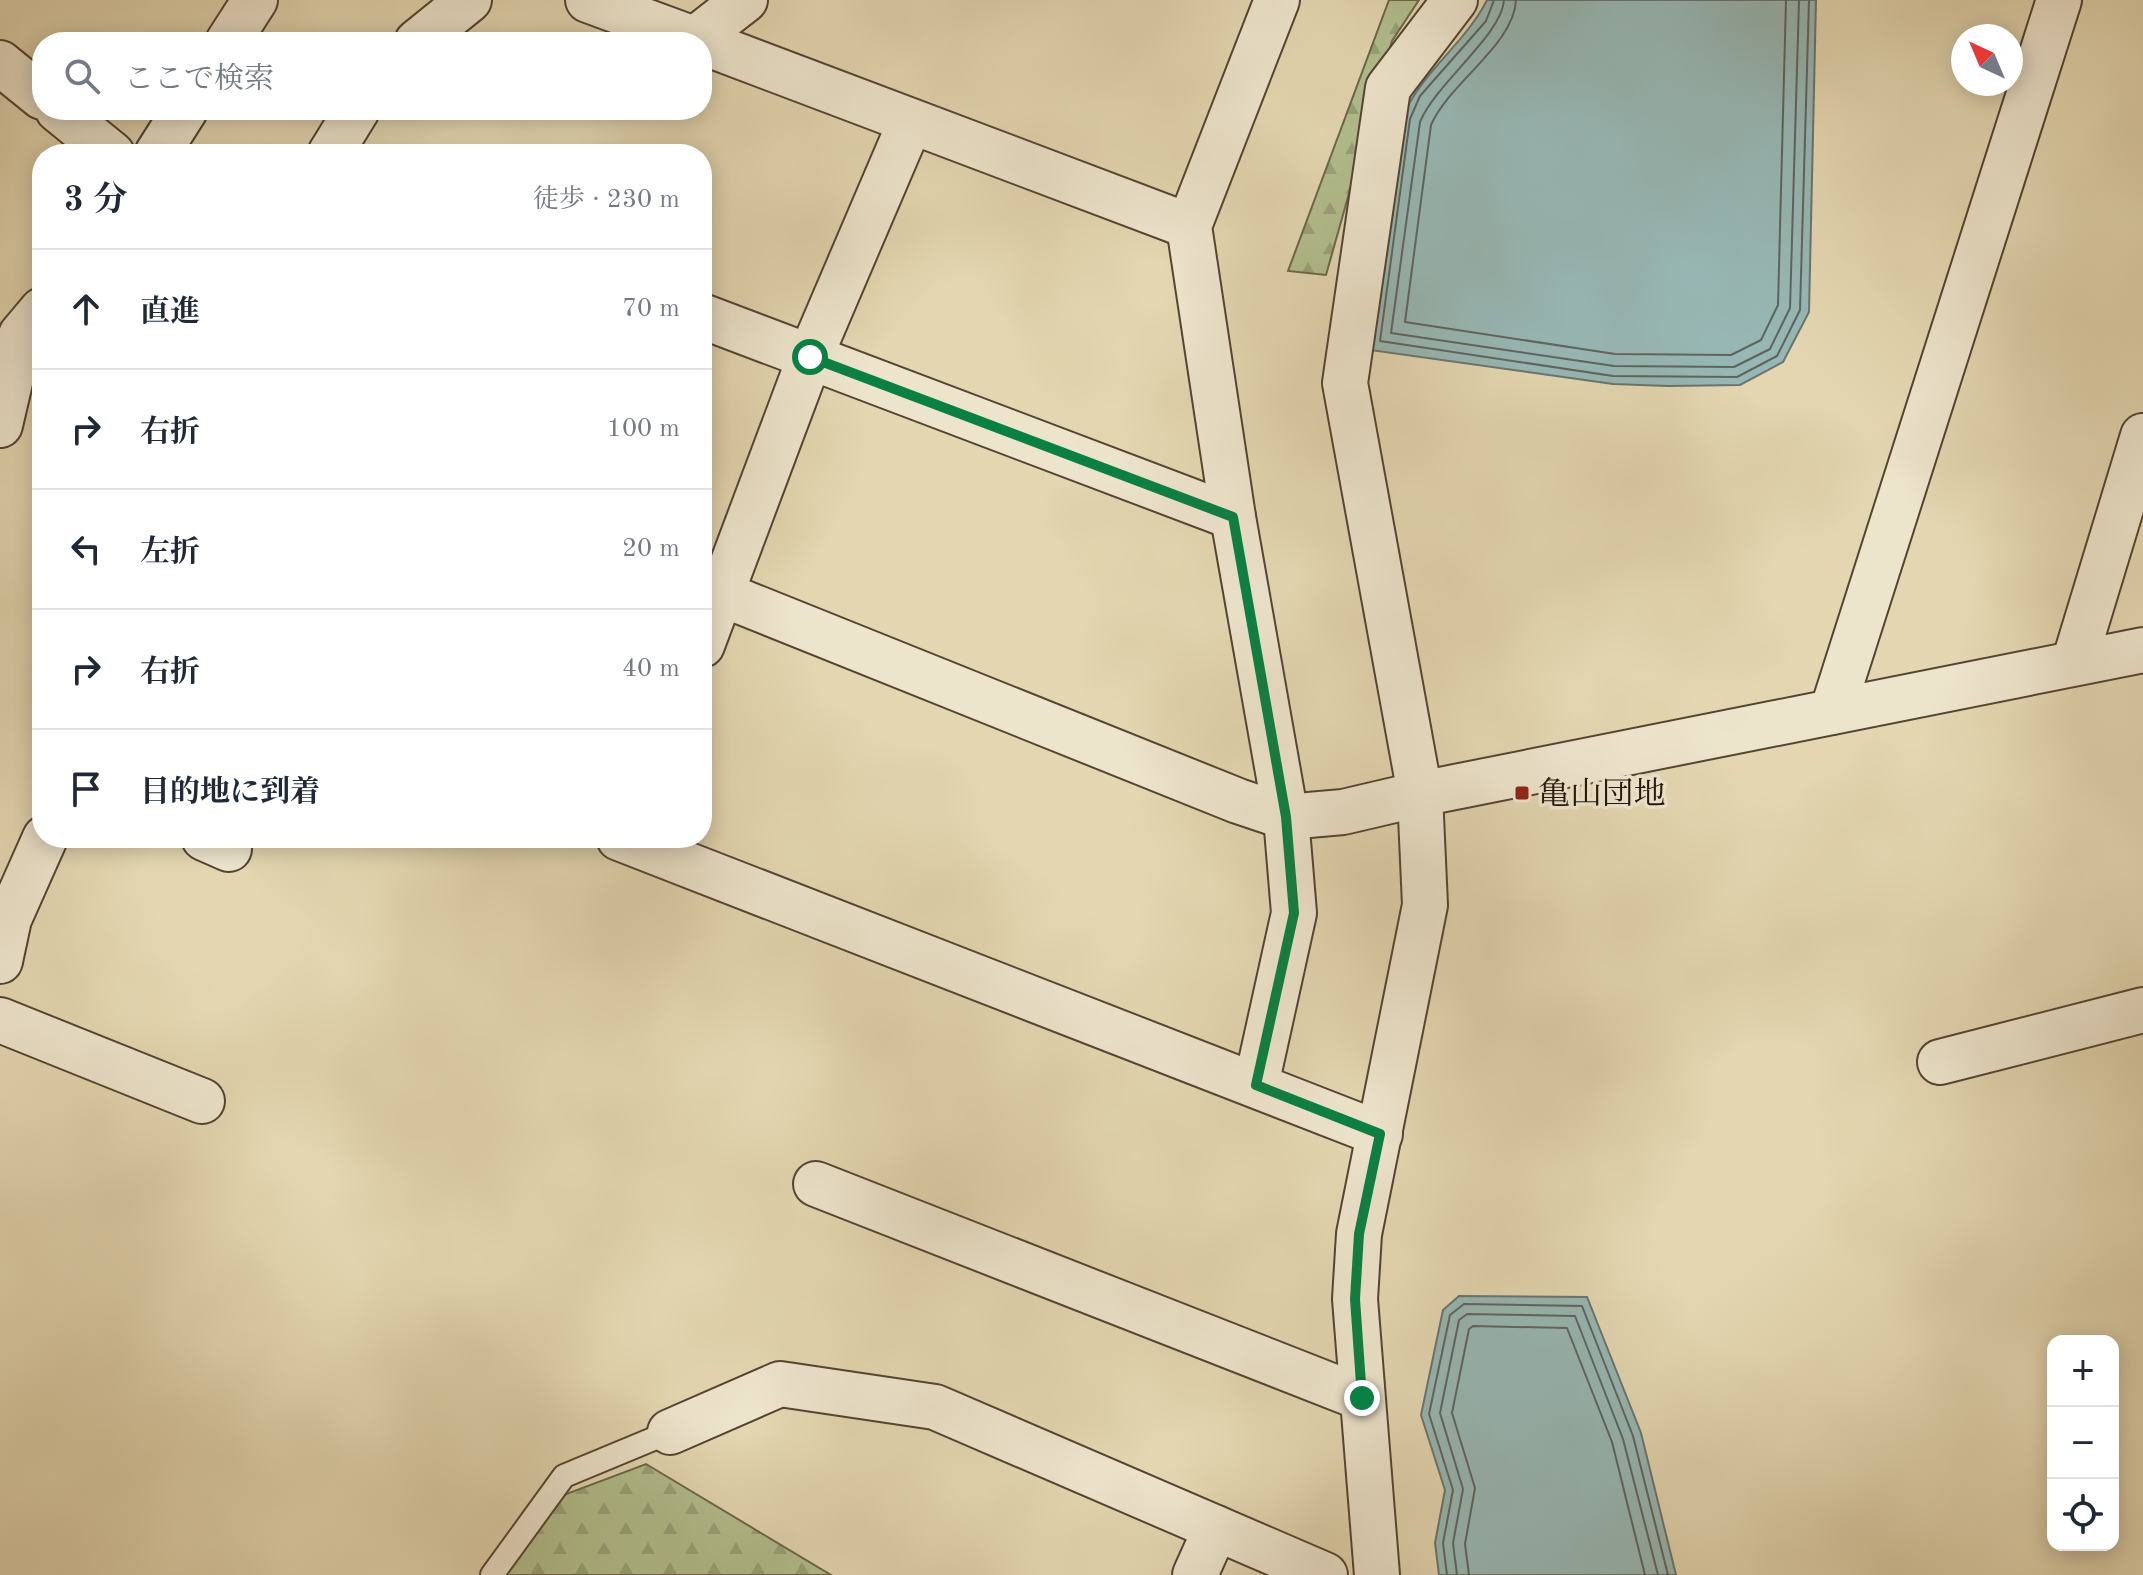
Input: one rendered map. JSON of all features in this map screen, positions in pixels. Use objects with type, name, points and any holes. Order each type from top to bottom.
[{"type":"street","points":[[234,32],[255,0]]},
{"type":"street","points":[[429,32],[469,0]]},
{"type":"street","points":[[588,0],[675,32]]},
{"type":"street","points":[[710,32],[745,0]]},
{"type":"street","points":[[1256,1085],[1294,913],[1286,817],[1233,517],[1189,226],[1277,0]]},
{"type":"street","points":[[1377,1575],[1355,1299],[1359,1234],[1425,905],[1420,794],[1345,383],[1388,88],[1455,0]]},
{"type":"street","points":[[1832,712],[2057,1]]},
{"type":"street","points":[[712,46],[1189,226]]},
{"type":"street","points":[[0,63],[32,89]]},
{"type":"street","points":[[70,120],[100,144]]},
{"type":"street","points":[[163,144],[179,120]]},
{"type":"street","points":[[336,144],[351,120]]},
{"type":"street","points":[[910,123],[712,589],[1238,801],[1286,817],[1343,812],[2143,650]]},
{"type":"street","points":[[712,320],[1233,517]]},
{"type":"street","points":[[0,425],[21,335],[32,322]]},
{"type":"street","points":[[2074,663],[2143,436]]},
{"type":"street","points":[[0,961],[9,919],[41,848]]},
{"type":"street","points":[[649,848],[1380,1134]]},
{"type":"street","points":[[1940,1062],[2143,1010]]},
{"type":"street","points":[[0,1020],[202,1101]]},
{"type":"street","points":[[816,1184],[1362,1398]]},
{"type":"street","points":[[670,1432],[780,1384],[935,1407],[1325,1575]]},
{"type":"street","points":[[1195,1575],[1216,1528]]},
{"type":"lane","points":[[492,1575],[564,1476],[670,1432]]},
{"type":"green space","points":[[1389,0],[1419,0],[1392,41],[1326,275],[1288,271]]},
{"type":"green space","points":[[646,1464],[831,1575],[503,1575],[553,1499]]},
{"type":"water","points":[[1487,0],[1816,0],[1809,312],[1783,362],[1740,385],[1668,386],[1613,384],[1370,350],[1402,118],[1420,86],[1467,31]]},
{"type":"water","points":[[1459,1296],[1587,1297],[1641,1433],[1676,1575],[1439,1575],[1435,1543],[1445,1490],[1421,1415],[1443,1310]]},
{"type":"place","name":"亀山団地","points":[[1522,793]]},
{"type":"route","points":[[810,357],[1233,517],[1286,817],[1294,913],[1256,1085],[1380,1134],[1359,1234],[1355,1299],[1362,1398]]}]
